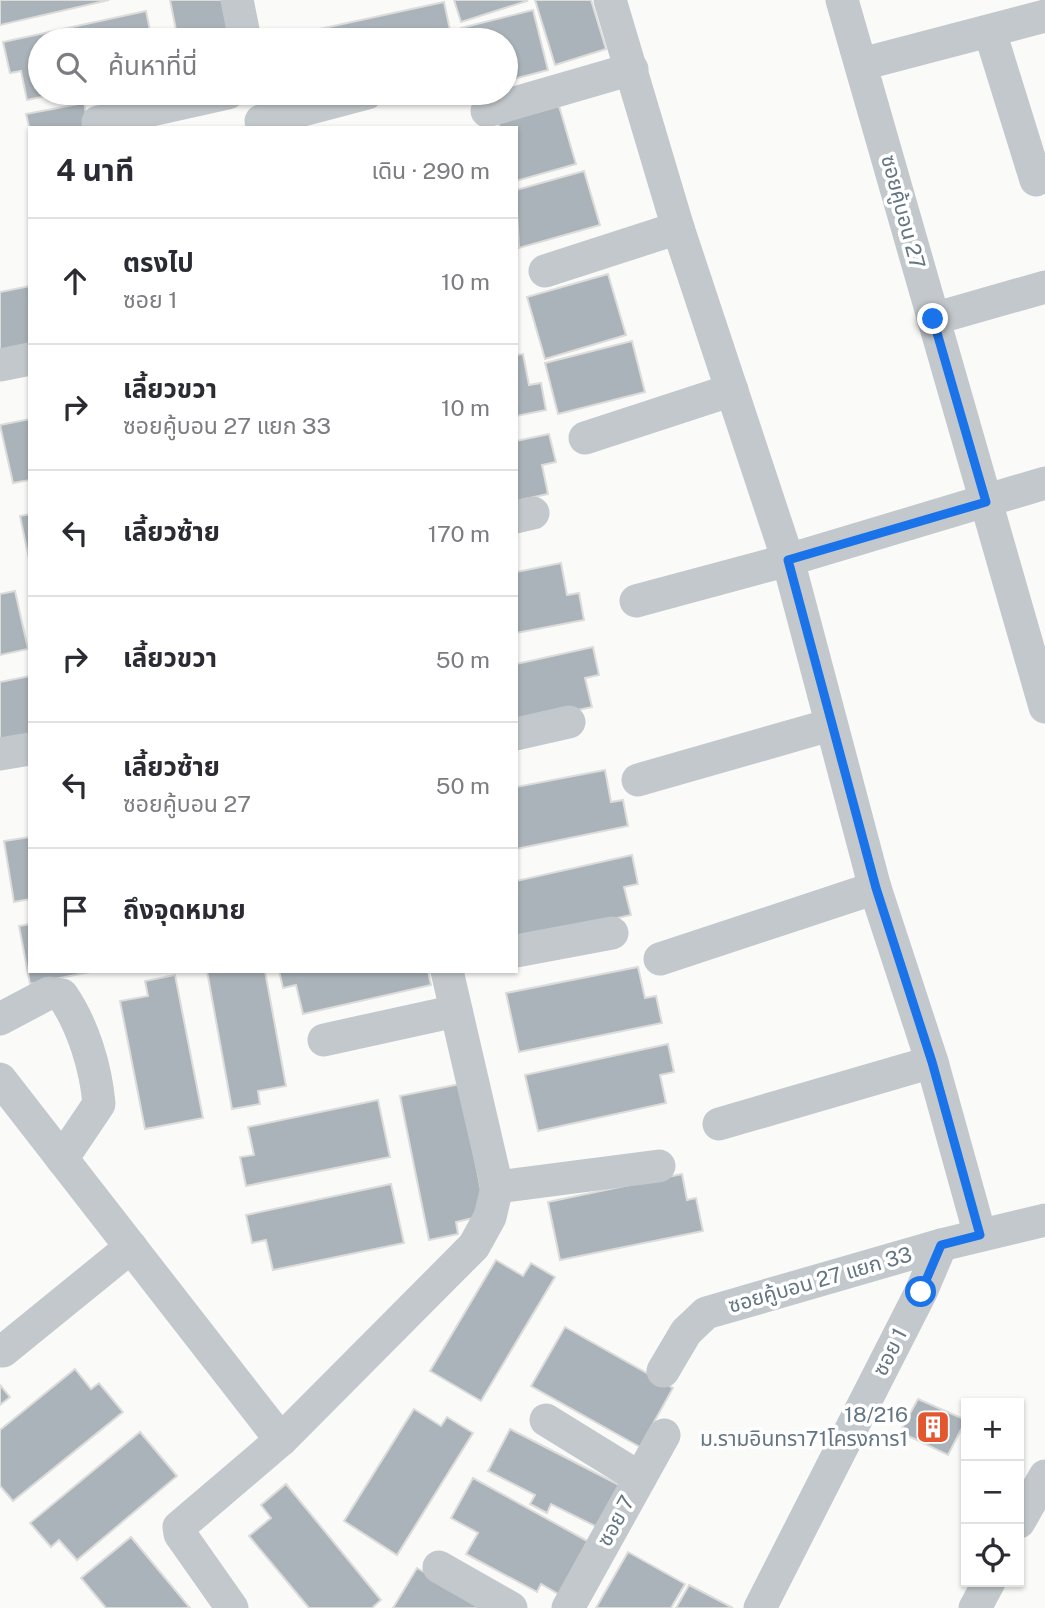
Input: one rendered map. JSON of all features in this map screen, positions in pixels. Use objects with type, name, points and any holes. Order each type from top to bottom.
[{"type":"street","points":[[237,0],[243,28]]},
{"type":"street","points":[[610,0],[678,228],[788,560],[830,725],[876,888],[932,1062],[980,1235]]},
{"type":"street","name":"ซอยคู้บอน 27","points":[[842,0],[986,502],[1038,660],[1045,707]]},
{"type":"street","points":[[862,64],[1045,16]]},
{"type":"street","points":[[990,32],[1036,180]]},
{"type":"street","points":[[518,102],[632,69]]},
{"type":"street","points":[[98,122],[174,105]]},
{"type":"street","points":[[260,114],[306,105]]},
{"type":"street","points":[[487,111],[508,105]]},
{"type":"street","points":[[545,271],[678,228]]},
{"type":"street","points":[[933,319],[1045,287]]},
{"type":"street","points":[[0,365],[28,359]]},
{"type":"street","points":[[585,438],[732,390]]},
{"type":"street","points":[[636,601],[788,560],[1045,483]]},
{"type":"street","points":[[518,734],[569,722]]},
{"type":"street","points":[[638,780],[830,725]]},
{"type":"street","points":[[0,754],[28,749]]},
{"type":"street","points":[[660,959],[876,888]]},
{"type":"street","points":[[518,951],[612,933]]},
{"type":"street","points":[[232,1608],[180,1534],[179,1527],[281,1440],[474,1246],[490,1217],[497,1186],[447,973]]},
{"type":"street","points":[[0,1019],[49,993],[62,995],[71,1009],[89,1055],[99,1104],[62,1159]]},
{"type":"street","points":[[324,1040],[456,1011]]},
{"type":"street","points":[[719,1124],[932,1062]]},
{"type":"street","points":[[0,1079],[281,1440]]},
{"type":"street","points":[[497,1186],[659,1166]]},
{"type":"street","name":"ซอยคู้บอน 27 แยก 33","points":[[663,1370],[687,1332],[706,1313],[941,1245],[1045,1220]]},
{"type":"street","name":"ซอย 1","points":[[760,1608],[915,1304],[941,1245]]},
{"type":"street","points":[[3,1351],[131,1247]]},
{"type":"street","points":[[546,1420],[640,1478]]},
{"type":"street","name":"ซอย 7","points":[[568,1608],[664,1435]]},
{"type":"street","points":[[1030,1514],[1045,1476]]},
{"type":"street","points":[[439,1567],[511,1608]]},
{"type":"street","points":[[975,1608],[986,1587]]},
{"type":"building","points":[[0,0],[109,0],[0,25]]},
{"type":"building","points":[[170,0],[230,0],[236,28],[176,28]]},
{"type":"building","points":[[454,0],[526,0],[527,1],[461,22]]},
{"type":"building","points":[[535,0],[591,0],[606,49],[555,65]]},
{"type":"building","points":[[444,2],[450,28],[324,28]]},
{"type":"building","points":[[533,10],[548,70],[518,78],[518,28],[461,28]]},
{"type":"building","points":[[146,11],[150,28],[68,28]]},
{"type":"building","points":[[28,37],[28,100],[21,71],[10,73],[3,42]]},
{"type":"building","points":[[84,105],[89,126],[29,126],[26,114]]},
{"type":"building","points":[[559,106],[576,164],[518,180],[518,126],[499,126],[498,123]]},
{"type":"building","points":[[584,171],[600,225],[519,248],[518,189]]},
{"type":"building","points":[[608,274],[626,335],[545,359],[527,297]]},
{"type":"building","points":[[28,286],[28,350],[0,356],[0,292]]},
{"type":"building","points":[[632,341],[645,392],[558,414],[545,363]]},
{"type":"building","points":[[523,354],[529,385],[541,383],[546,410],[518,416],[518,355]]},
{"type":"building","points":[[28,419],[28,480],[13,483],[0,425]]},
{"type":"building","points":[[549,434],[556,462],[542,465],[548,494],[518,501],[518,441]]},
{"type":"building","points":[[28,514],[28,554],[20,516]]},
{"type":"building","points":[[561,563],[567,595],[579,593],[584,620],[518,633],[518,572]]},
{"type":"building","points":[[15,591],[28,649],[0,655],[0,594]]},
{"type":"building","points":[[593,647],[599,675],[585,678],[592,707],[518,723],[518,664]]},
{"type":"building","points":[[28,676],[28,739],[0,746],[0,682]]},
{"type":"building","points":[[605,770],[611,802],[623,800],[628,826],[518,849],[518,787]]},
{"type":"building","points":[[28,837],[28,899],[14,902],[4,841]]},
{"type":"building","points":[[632,855],[638,884],[624,887],[631,915],[518,940],[518,881]]},
{"type":"building","points":[[28,924],[28,973],[85,973],[30,984],[19,926]]},
{"type":"building","points":[[638,967],[645,998],[656,996],[662,1023],[519,1052],[506,993]]},
{"type":"building","points":[[207,973],[265,973],[286,1086],[258,1091],[260,1104],[232,1109]]},
{"type":"building","points":[[279,973],[428,973],[431,985],[303,1014],[296,985],[283,988]]},
{"type":"building","points":[[175,975],[203,1118],[145,1129],[120,1001],[148,996],[145,981]]},
{"type":"building","points":[[668,1044],[674,1072],[660,1075],[666,1103],[538,1131],[525,1075]]},
{"type":"building","points":[[460,1084],[486,1215],[456,1222],[458,1234],[429,1240],[400,1096]]},
{"type":"building","points":[[378,1100],[390,1157],[246,1186],[240,1157],[254,1155],[248,1127]]},
{"type":"building","points":[[682,1174],[687,1200],[696,1198],[703,1231],[560,1260],[548,1202]]},
{"type":"building","points":[[391,1184],[404,1243],[273,1270],[266,1240],[252,1243],[246,1215]]},
{"type":"building","points":[[496,1260],[523,1276],[531,1263],[555,1277],[481,1401],[430,1371]]},
{"type":"building","points":[[565,1327],[673,1388],[640,1447],[531,1386]]},
{"type":"building","points":[[75,1369],[91,1389],[99,1383],[123,1412],[13,1501],[0,1486],[0,1430]]},
{"type":"building","points":[[0,1385],[10,1397],[0,1405]]},
{"type":"building","name":"18/216 ม.รามอินทรา71โครงการ1","points":[[918,1399],[961,1418],[961,1430],[948,1455],[900,1432]]},
{"type":"building","points":[[414,1409],[441,1426],[447,1417],[473,1433],[397,1555],[344,1521]]},
{"type":"building","points":[[510,1429],[623,1487],[601,1529],[551,1504],[547,1513],[530,1504],[535,1495],[488,1471]]},
{"type":"building","points":[[140,1432],[177,1476],[77,1560],[59,1540],[51,1547],[30,1523]]},
{"type":"building","points":[[473,1478],[589,1542],[560,1595],[541,1584],[537,1592],[466,1554],[478,1533],[451,1518]]},
{"type":"building","points":[[286,1484],[381,1600],[372,1608],[309,1608],[249,1536],[271,1518],[261,1505]]},
{"type":"building","points":[[131,1537],[190,1608],[106,1608],[81,1578]]},
{"type":"building","points":[[628,1552],[685,1584],[671,1608],[596,1608]]},
{"type":"building","points":[[417,1568],[487,1608],[393,1608]]},
{"type":"building","points":[[689,1585],[733,1608],[676,1608]]},
{"type":"place","name":"18/216 ม.รามอินทรา71โครงการ1","points":[[933,1427]]},
{"type":"route","points":[[921,1292],[941,1245],[980,1235],[932,1062],[876,888],[830,725],[788,560],[986,502],[933,319]]}]
